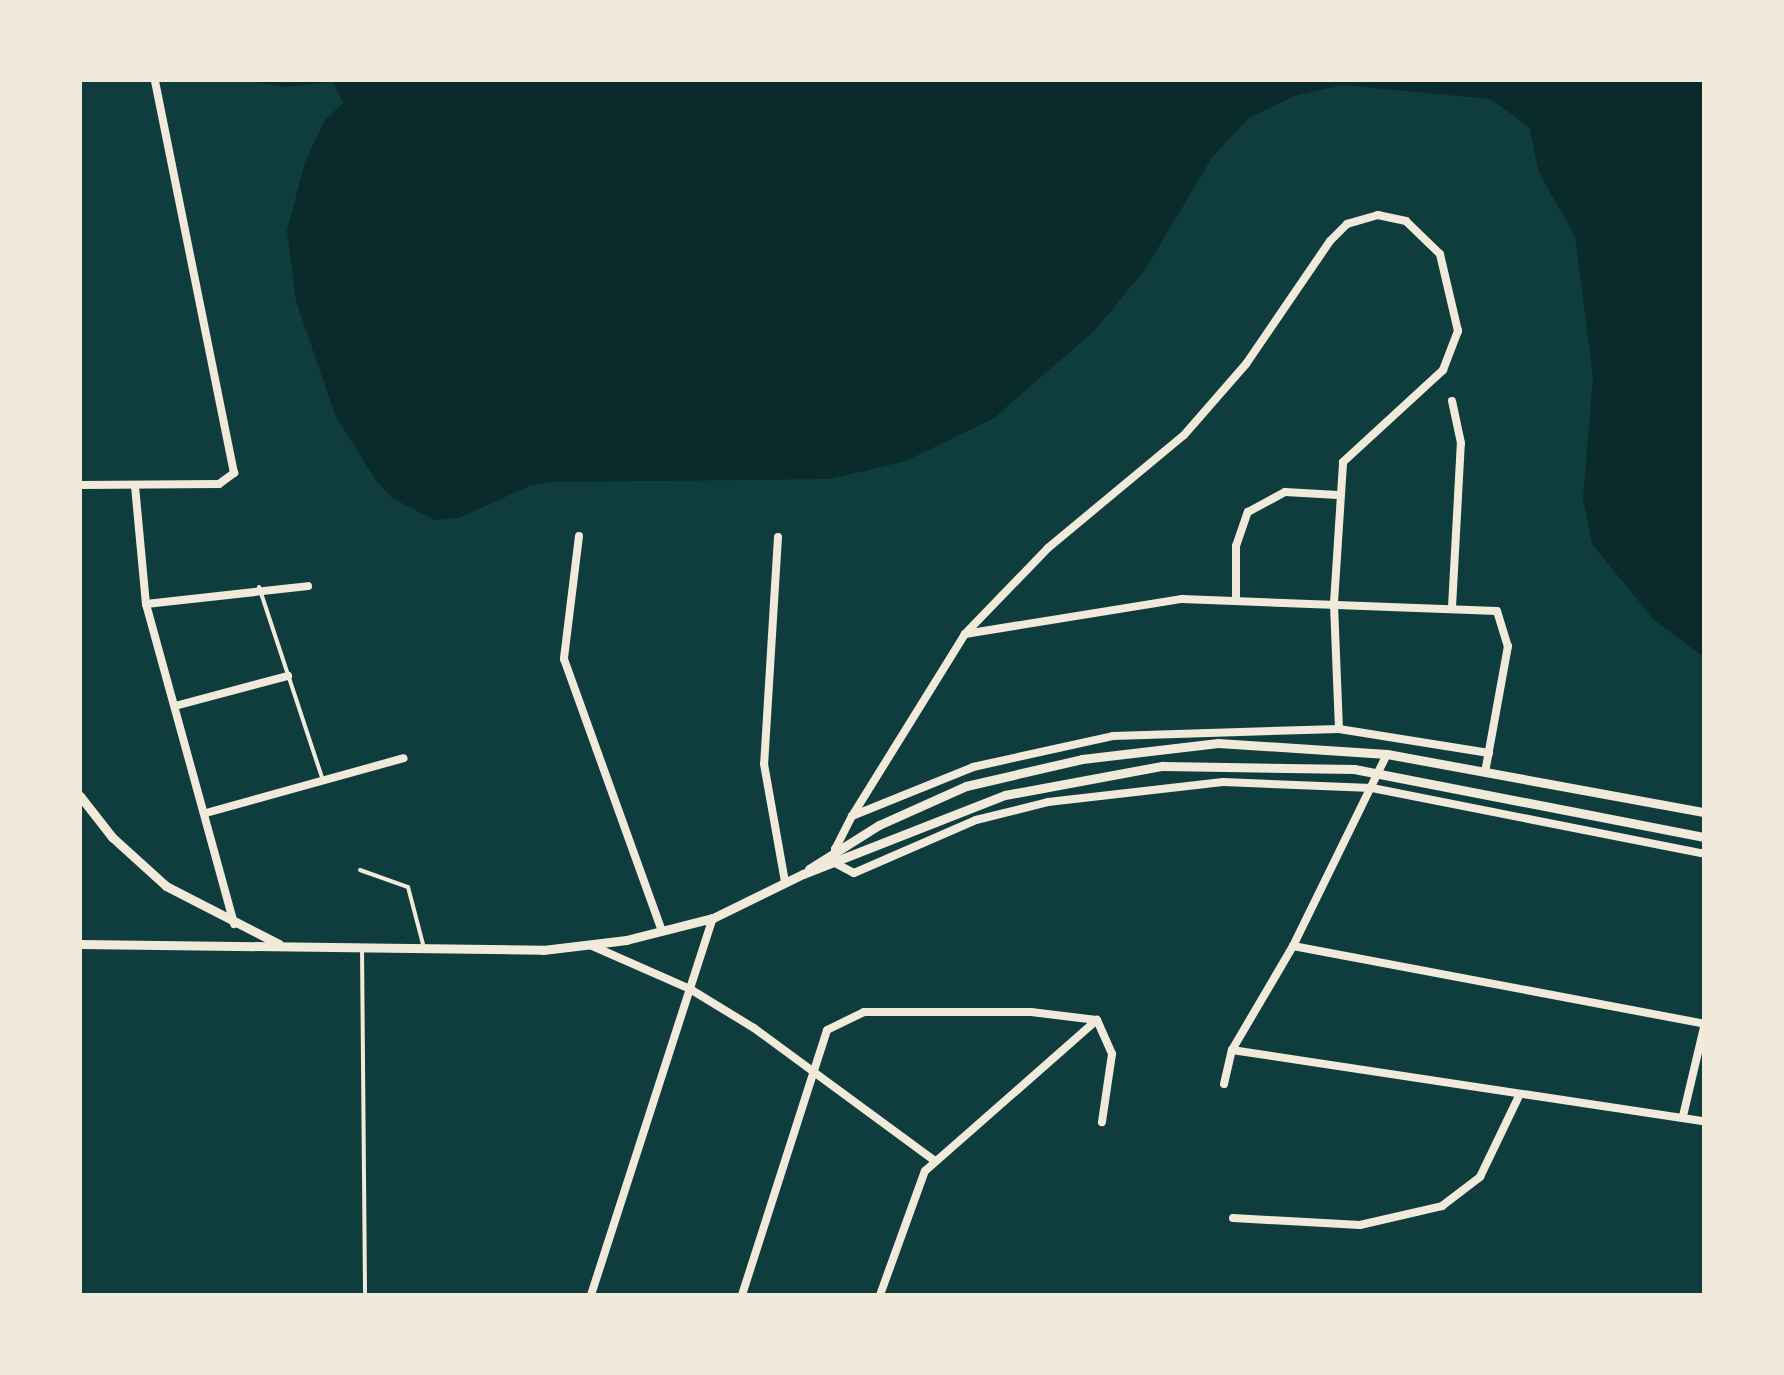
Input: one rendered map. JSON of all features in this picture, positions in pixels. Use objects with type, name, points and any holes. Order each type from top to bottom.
[{"type":"street","points":[[80,485],[231,481],[234,460],[155,80]]},
{"type":"street","points":[[836,864],[834,848],[964,634],[1048,548],[1184,434],[1246,364],[1348,224],[1378,216],[1406,221],[1440,254],[1456,310],[1456,344],[1443,370],[1348,452],[1338,495],[1334,603],[1339,729]]},
{"type":"street","points":[[1452,400],[1460,443],[1452,607]]},
{"type":"street","points":[[135,486],[146,604],[234,925]]},
{"type":"street","points":[[1236,598],[1236,546],[1248,512],[1285,492],[1338,495]]},
{"type":"street","points":[[579,536],[564,659],[662,931]]},
{"type":"street","points":[[778,537],[764,764],[785,882]]},
{"type":"street","points":[[146,604],[259,587],[308,586]]},
{"type":"street","points":[[964,634],[1138,603],[1236,598],[1487,609],[1504,617],[1508,646],[1485,772]]},
{"type":"street","points":[[175,706],[288,676]]},
{"type":"street","points":[[852,816],[973,768],[1112,736],[1339,729],[1489,753]]},
{"type":"street","points":[[803,874],[834,848],[931,798],[1035,768],[1218,743],[1321,746],[1387,754],[1704,812]]},
{"type":"street","points":[[1224,1084],[1232,1050],[1293,946],[1387,754]]},
{"type":"street","points":[[206,813],[404,758]]},
{"type":"street","points":[[80,944],[543,950],[590,945],[713,918],[803,874],[836,864],[938,818],[1080,778],[1225,762],[1379,774],[1704,837]]},
{"type":"street","points":[[836,864],[854,872],[976,820],[1114,790],[1223,782],[1372,788],[1704,854]]},
{"type":"street","points":[[80,796],[138,863],[234,925],[286,946]]},
{"type":"street","points":[[591,1295],[713,918]]},
{"type":"street","points":[[590,945],[690,989],[811,1069],[935,1161]]},
{"type":"street","points":[[1293,946],[1704,1025],[1682,1116]]},
{"type":"street","points":[[742,1295],[811,1069],[828,1030],[864,1012],[1031,1012],[1097,1020]]},
{"type":"street","points":[[1097,1020],[1112,1054],[1102,1122]]},
{"type":"street","points":[[880,1295],[910,1200],[935,1161],[1097,1020]]},
{"type":"street","points":[[1232,1050],[1704,1120]]},
{"type":"street","points":[[1233,1218],[1360,1226],[1442,1206],[1480,1177],[1520,1094]]},
{"type":"lane","points":[[259,587],[323,780]]},
{"type":"lane","points":[[360,870],[408,887],[424,948]]},
{"type":"lane","points":[[362,947],[365,1295]]},
{"type":"water","points":[[243,80],[1704,80],[1704,657],[1654,620],[1592,544],[1583,499],[1593,377],[1575,236],[1539,173],[1529,127],[1490,99],[1342,85],[1294,96],[1249,118],[1213,156],[1145,270],[1094,331],[994,418],[906,461],[830,479],[553,482],[529,486],[459,518],[435,520],[392,498],[375,479],[335,415],[296,301],[287,231],[305,162],[325,120],[343,103],[333,82],[285,87]]}]
